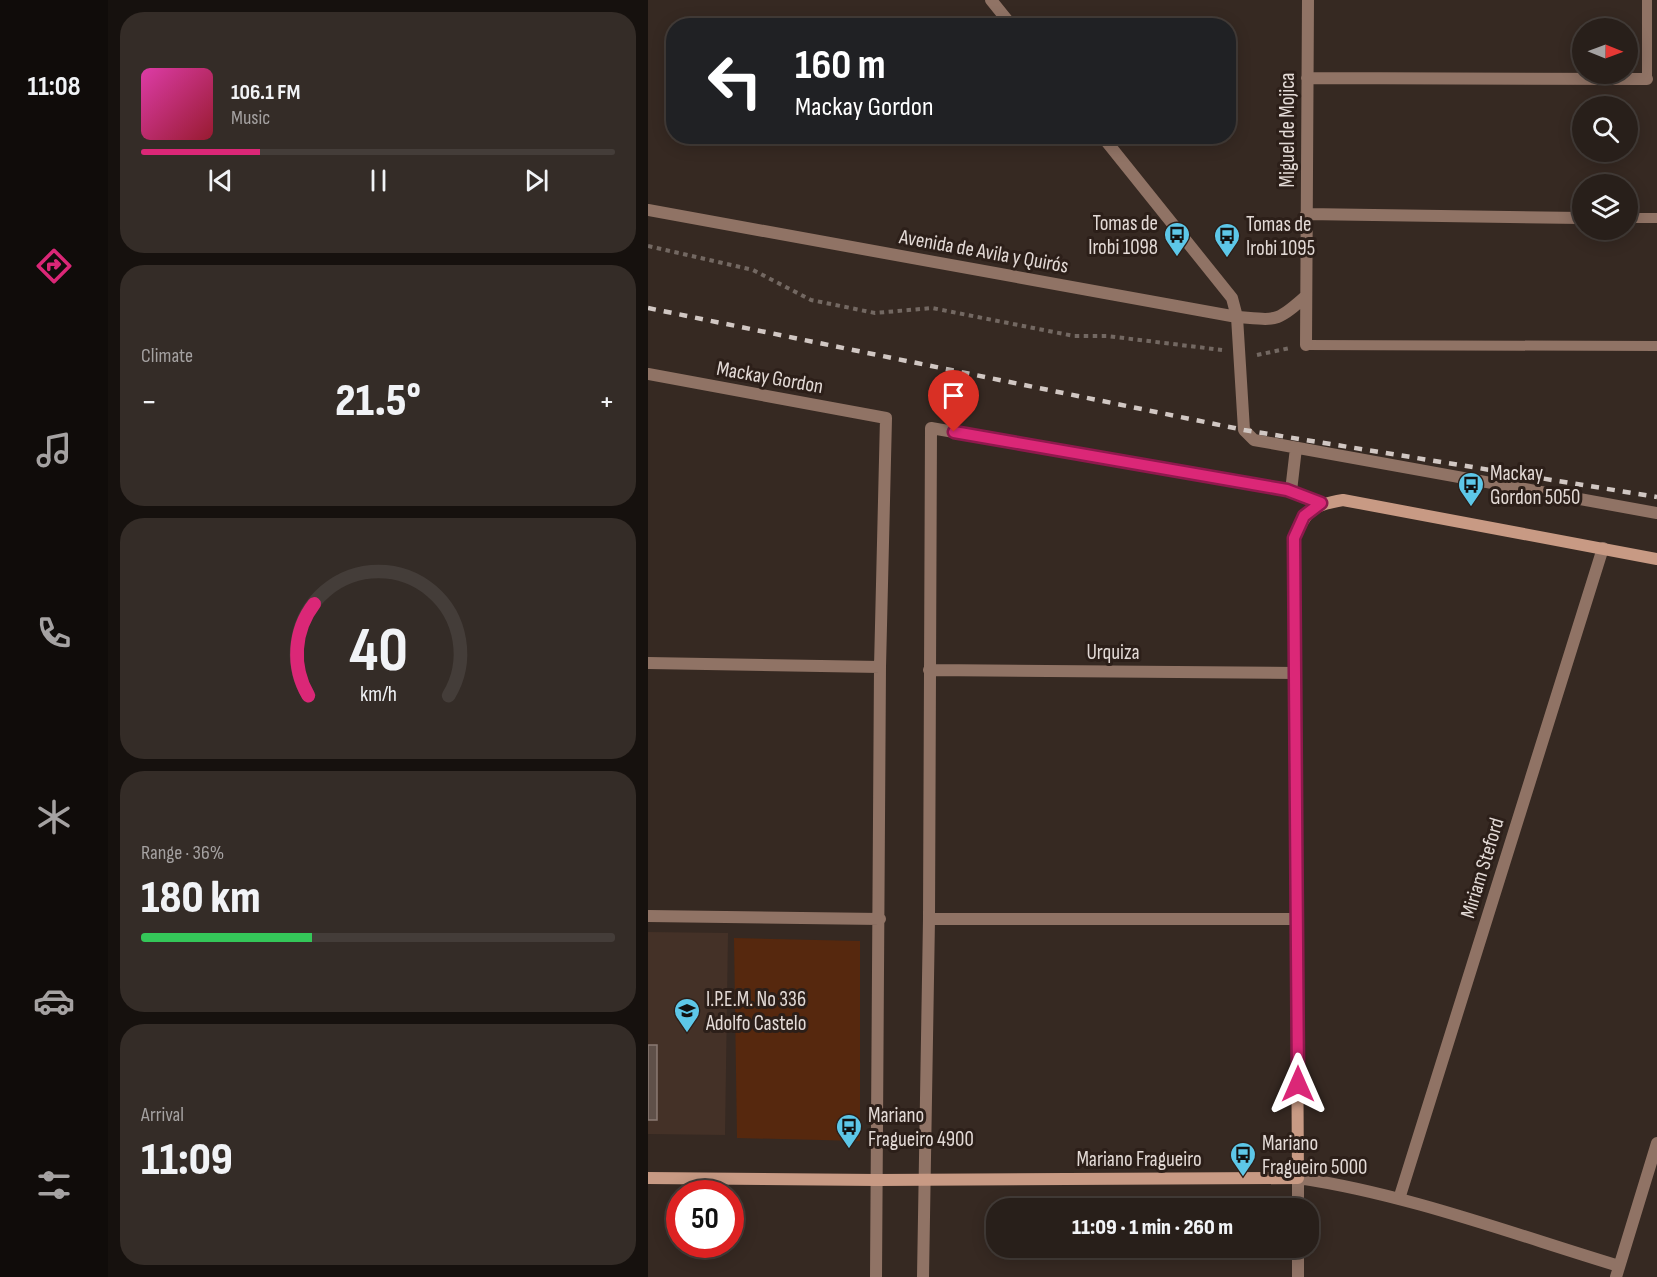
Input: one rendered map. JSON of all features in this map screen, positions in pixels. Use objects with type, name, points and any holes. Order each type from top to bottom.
[{"type":"main road","points":[[1298,1178],[1294,538],[1304,516],[1321,503],[1343,500],[1657,559]]},
{"type":"main road","name":"Mariano Fragueiro","points":[[648,1178],[877,1180],[1298,1178]]},
{"type":"street","points":[[991,0],[1006,18]]},
{"type":"street","name":"Miguel de Mojica","points":[[1306,345],[1308,0]]},
{"type":"street","points":[[1307,78],[1647,79]]},
{"type":"street","points":[[1108,144],[1232,297],[1238,317],[1244,430],[1254,440],[1657,513]]},
{"type":"street","name":"Avenida de Avila y Quirós","points":[[648,210],[1238,317],[1272,320],[1283,316],[1306,296]]},
{"type":"street","points":[[1306,214],[1572,218]]},
{"type":"street","name":"Mackay Gordon","points":[[648,374],[886,418],[880,667]]},
{"type":"street","points":[[923,1277],[929,919],[931,428],[1291,491],[1321,503]]},
{"type":"street","points":[[1291,491],[1296,447]]},
{"type":"street","name":"Miriam Steford","points":[[1399,1199],[1603,548]]},
{"type":"street","points":[[648,663],[880,667],[876,1277]]},
{"type":"street","name":"Urquiza","points":[[929,670],[1296,673]]},
{"type":"street","points":[[648,916],[879,919]]},
{"type":"street","points":[[929,919],[1297,919]]},
{"type":"street","points":[[1617,1271],[1657,1143]]},
{"type":"street","points":[[1298,1178],[1298,1198]]},
{"type":"street","name":"Mariano Fragueiro","points":[[1298,1178],[1399,1199],[1617,1271]]},
{"type":"street","points":[[1298,1258],[1298,1277]]},
{"type":"lane","points":[[1647,0],[1647,79]]},
{"type":"lane","points":[[1638,218],[1657,218]]},
{"type":"lane","points":[[1306,345],[1657,346]]},
{"type":"path","points":[[648,246],[753,270],[811,300],[875,313],[932,308],[1074,336],[1107,336],[1259,355],[1306,345]]},
{"type":"shaded area","name":"I.P.E.M. No 336 Adolfo Castelo","points":[[648,932],[728,933],[725,1135],[648,1134]]},
{"type":"shaded area","points":[[734,938],[860,941],[860,1141],[737,1138]]},
{"type":"building","points":[[648,1045],[657,1045],[657,1120],[648,1120]]},
{"type":"railway","points":[[648,308],[1244,430],[1657,497]]},
{"type":"place","name":"Tomas de Irobi 1098","points":[[1177,258]]},
{"type":"place","name":"Tomas de Irobi 1095","points":[[1227,259]]},
{"type":"place","name":"Mackay Gordon 5050","points":[[1471,508]]},
{"type":"place","name":"I.P.E.M. No 336 Adolfo Castelo","points":[[687,1034]]},
{"type":"place","name":"Mariano Fragueiro 4900","points":[[849,1150]]},
{"type":"place","name":"Mariano Fragueiro 5000","points":[[1243,1178]]},
{"type":"route","points":[[954,432],[1287,490],[1321,503],[1304,516],[1294,538],[1298,1084]]}]
